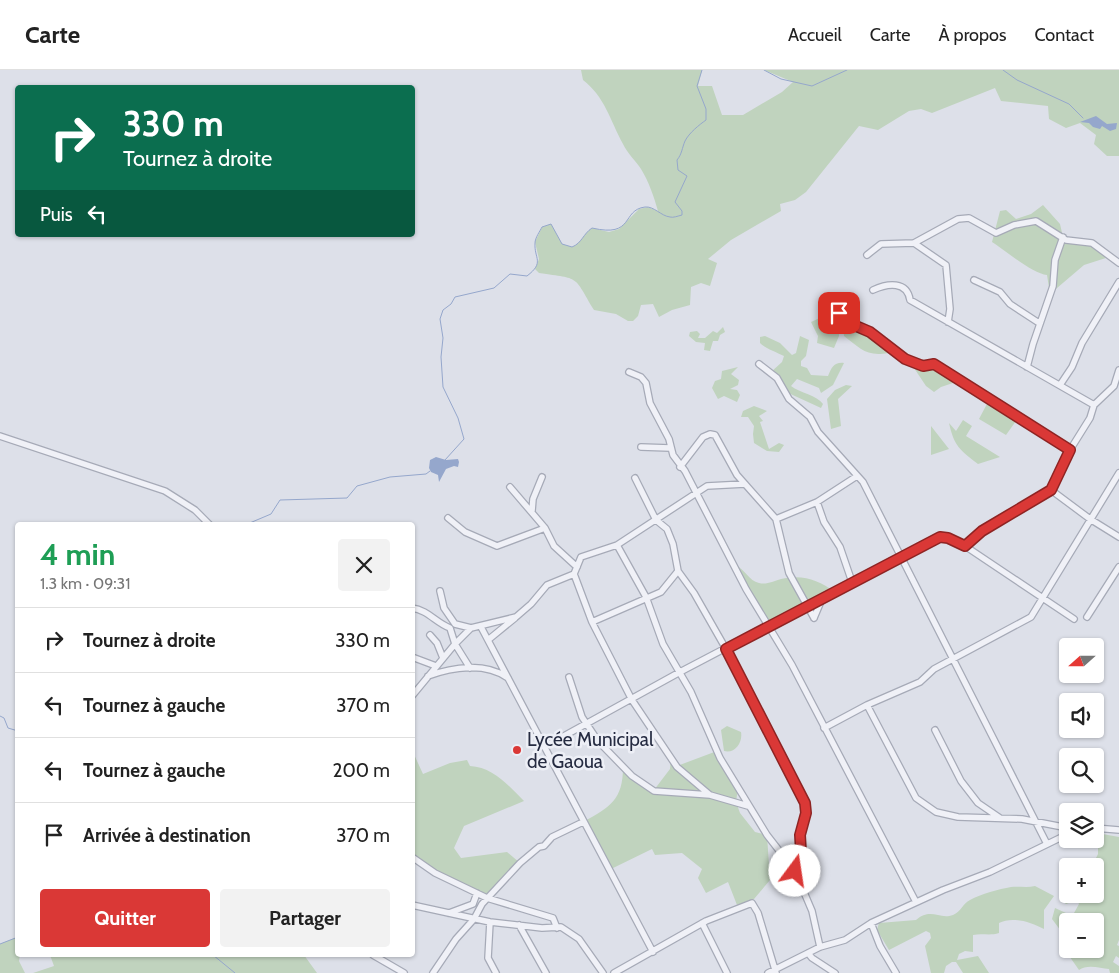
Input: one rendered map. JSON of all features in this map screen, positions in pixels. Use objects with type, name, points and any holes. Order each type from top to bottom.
[{"type":"street","points":[[914,243],[958,219],[969,218],[996,233],[1014,225],[1036,221],[1066,240],[1092,243],[1119,263]]},
{"type":"street","points":[[1027,367],[1039,324],[1053,286],[1054,260],[1063,237]]},
{"type":"street","points":[[867,255],[881,244],[914,243],[946,265],[950,309],[948,322]]},
{"type":"street","points":[[974,280],[1000,292],[1010,304],[1039,324]]},
{"type":"street","points":[[1060,385],[1072,367],[1082,343],[1119,282]]},
{"type":"street","points":[[873,290],[884,285],[904,288],[907,290],[910,300],[1027,367],[1046,380],[1060,385],[1094,405]]},
{"type":"street","points":[[839,313],[856,326],[870,332],[905,359],[923,366],[934,364],[1070,450]]},
{"type":"street","points":[[759,364],[777,378],[789,399],[810,417],[818,432],[864,484],[1047,844]]},
{"type":"street","points":[[965,546],[982,531],[1051,490],[1070,450],[1090,418],[1094,405],[1114,386],[1119,370]]},
{"type":"street","points":[[629,372],[641,377],[646,383],[650,403],[669,439],[670,448],[696,493],[746,589],[792,664],[916,902]]},
{"type":"street","points":[[680,467],[703,437],[710,434],[717,438],[745,484],[776,519],[789,573],[814,618],[822,599]]},
{"type":"street","points":[[0,436],[165,491],[195,510],[207,522]]},
{"type":"street","points":[[641,447],[670,448]]},
{"type":"street","points":[[776,519],[817,502],[857,476]]},
{"type":"street","points":[[824,728],[867,705],[920,682],[934,669],[1031,617],[1118,476]]},
{"type":"street","points":[[532,511],[533,498],[542,477]]},
{"type":"street","points":[[635,478],[656,520],[668,529],[674,544],[678,571],[694,593],[726,649],[805,803],[806,813],[800,835],[801,852],[795,871]]},
{"type":"street","points":[[710,794],[677,766],[632,700],[592,622],[574,574],[581,557],[617,545],[707,486],[745,484]]},
{"type":"street","points":[[510,487],[545,528],[554,546],[577,567]]},
{"type":"street","points":[[1051,490],[1090,519],[1119,537]]},
{"type":"street","points":[[817,502],[824,522],[840,547],[852,582]]},
{"type":"street","points":[[448,518],[465,532],[497,546],[545,528]]},
{"type":"street","points":[[544,747],[680,672],[940,537],[948,538],[965,546],[1043,596],[1074,619]]},
{"type":"street","points":[[617,545],[646,597],[663,644],[680,672],[717,751],[748,806],[767,835],[795,871],[812,911],[820,947]]},
{"type":"street","points":[[1087,617],[1119,567]]},
{"type":"street","points":[[592,622],[660,592],[678,571]]},
{"type":"street","points":[[488,640],[531,604],[547,585],[574,574]]},
{"type":"street","points":[[440,591],[444,608],[455,624],[471,628],[481,627],[516,616]]},
{"type":"street","points":[[415,609],[423,610],[439,624],[450,628],[455,644],[470,668]]},
{"type":"street","points":[[481,627],[653,952]]},
{"type":"street","points":[[415,692],[455,644],[471,628]]},
{"type":"street","points":[[430,635],[437,642],[443,658]]},
{"type":"street","points":[[415,658],[436,666]]},
{"type":"street","points":[[428,676],[451,668],[470,668],[499,672],[509,679]]},
{"type":"street","points":[[569,677],[582,716],[598,741],[632,776],[654,790],[710,794],[748,806]]},
{"type":"street","points":[[867,705],[916,798],[936,812],[958,817],[1000,818],[1059,826]]},
{"type":"street","points":[[935,730],[961,781],[978,803],[1000,818]]},
{"type":"street","points":[[433,973],[456,939],[474,919],[487,898],[520,863],[544,846],[552,837],[583,822]]},
{"type":"street","points":[[1104,829],[1119,830]]},
{"type":"street","points":[[614,973],[702,923],[752,904],[758,914],[772,972],[820,947],[845,940],[871,923],[916,902],[990,872],[1059,838]]},
{"type":"street","points":[[415,859],[435,873],[477,894],[553,918],[557,928]]},
{"type":"street","points":[[449,914],[473,904],[477,894]]},
{"type":"street","points":[[415,906],[490,922],[557,928],[571,932],[579,939],[604,973]]},
{"type":"street","points":[[490,922],[488,958],[496,973]]},
{"type":"street","points":[[702,923],[727,973]]},
{"type":"street","points":[[871,923],[880,946],[896,973]]},
{"type":"street","points":[[519,925],[546,973]]},
{"type":"street","points":[[808,953],[812,958],[835,973]]},
{"type":"street","points":[[376,957],[404,973]]},
{"type":"green space","points":[[581,70],[702,70],[698,86],[712,86],[722,115],[743,115],[782,92],[793,82],[764,70],[1119,70],[1119,156],[1107,156],[1094,144],[1096,135],[1080,123],[1066,128],[1049,119],[1048,106],[1001,101],[995,88],[932,113],[921,109],[909,111],[878,130],[859,126],[806,192],[795,200],[780,204],[781,211],[731,240],[708,259],[717,263],[710,286],[701,283],[691,287],[690,305],[672,310],[659,317],[653,304],[641,305],[638,316],[633,321],[628,321],[616,314],[594,310],[578,284],[569,278],[539,273],[535,269],[539,259],[535,242],[542,227],[551,224],[562,244],[572,247],[592,228],[609,232],[619,229],[639,209],[648,207],[658,211],[644,174],[629,154],[602,101],[583,80]]},
{"type":"green space","points":[[1043,205],[1060,224],[1063,237],[1092,243],[1109,257],[1084,265],[1050,294],[1047,275],[1034,271],[992,242],[1000,211],[1006,210],[1016,219],[1031,214]]},
{"type":"green space","points":[[824,316],[838,320],[839,336],[834,348],[817,343],[818,336],[811,322]]},
{"type":"green space","points":[[842,317],[886,348],[888,353],[869,353],[844,336]]},
{"type":"green space","points":[[723,327],[725,332],[720,335],[718,341],[713,341],[710,351],[704,350],[705,343],[696,342],[689,336],[690,332],[697,331],[700,334],[698,338],[705,338],[713,331],[717,333]]},
{"type":"green space","points":[[765,336],[780,343],[792,355],[796,353],[800,336],[809,340],[806,356],[801,361],[801,366],[807,368],[811,375],[828,376],[834,366],[838,363],[844,363],[833,385],[821,393],[819,388],[797,379],[791,386],[820,401],[823,404],[821,408],[784,391],[771,372],[782,362],[784,356],[760,343],[760,337]]},
{"type":"green space","points":[[910,362],[934,366],[959,381],[941,387],[934,392],[926,386]]},
{"type":"green space","points":[[738,367],[731,374],[739,380],[738,385],[730,389],[737,390],[740,395],[737,402],[724,396],[718,399],[712,388],[715,381],[721,379],[722,371]]},
{"type":"green space","points":[[846,385],[852,386],[838,399],[841,426],[831,429],[827,399],[835,390]]},
{"type":"green space","points":[[989,400],[1016,421],[1006,435],[979,419]]},
{"type":"green space","points":[[754,406],[767,411],[759,416],[763,421],[760,422],[769,449],[779,443],[784,445],[779,452],[767,451],[754,443],[754,426],[748,417],[741,417],[743,411]]},
{"type":"green space","points":[[963,420],[972,426],[966,436],[1000,457],[978,464],[962,451],[953,437],[949,423],[956,431]]},
{"type":"green space","points":[[931,426],[949,449],[931,455]]},
{"type":"green space","points":[[735,565],[742,569],[752,580],[759,583],[796,577],[816,581],[835,592],[769,626]]},
{"type":"green space","points":[[727,726],[741,732],[741,740],[732,751],[724,751],[721,730]]},
{"type":"green space","points":[[717,751],[738,788],[736,802],[740,813],[755,832],[767,835],[770,880],[754,899],[737,905],[728,882],[706,893],[698,878],[702,869],[682,853],[655,855],[652,849],[609,870],[583,822],[601,812],[613,801],[621,787],[623,767],[654,790],[670,769],[671,759],[677,766]]},
{"type":"green space","points":[[415,757],[423,774],[450,763],[467,760],[470,766],[486,770],[500,778],[524,801],[464,826],[454,848],[461,858],[507,852],[520,863],[487,898],[435,873],[415,858]]},
{"type":"green space","points":[[1104,834],[1119,837],[1119,940],[1117,945],[1119,946],[1119,958],[1116,956],[1113,962],[1119,966],[1119,973],[1110,973],[1109,969],[1094,967],[1086,967],[1079,970],[1071,958],[1104,958],[1104,913],[1074,913],[1078,903],[1104,903],[1104,858],[1096,858],[1098,848],[1104,848]]},
{"type":"green space","points":[[1035,886],[1054,896],[1044,910],[1044,929],[1016,920],[1004,921],[999,923],[999,933],[973,935],[973,952],[965,951],[959,954],[957,960],[978,956],[989,973],[963,973],[956,962],[952,962],[946,966],[944,973],[931,973],[925,946],[931,938],[930,933],[926,931],[889,950],[877,930],[879,923],[916,920],[926,914],[953,915],[968,901],[996,890]]},
{"type":"green space","points":[[1055,908],[1066,913],[1059,913],[1059,928],[1052,919]]},
{"type":"green space","points":[[15,938],[15,957],[20,957],[19,961],[25,973],[0,973],[0,944]]},
{"type":"green space","points":[[51,957],[305,957],[317,973],[33,973],[54,966]]},
{"type":"water","points":[[1096,116],[1107,124],[1117,123],[1116,129],[1110,131],[1102,126],[1100,129],[1093,127],[1089,123],[1080,122]]},
{"type":"water","points":[[436,457],[446,460],[458,459],[459,462],[458,467],[454,466],[446,469],[439,482],[438,475],[431,472],[429,468],[430,460]]},
{"type":"waterway","points":[[445,460],[464,439],[458,418],[443,387],[441,357],[443,338],[440,319],[443,310],[451,304],[455,297],[494,288],[510,274],[527,276],[537,264],[535,241],[542,227],[551,224],[562,244],[572,247],[592,228],[606,230],[621,227],[638,209],[648,207],[670,217],[682,215],[682,211],[675,202],[687,176],[678,170],[677,160],[687,138],[694,129],[706,120],[706,109],[697,86],[702,70]]},
{"type":"waterway","points":[[764,70],[781,79],[812,86],[847,70]]},
{"type":"waterway","points":[[1003,70],[1017,80],[1069,104],[1083,118]]},
{"type":"waterway","points":[[252,522],[271,514],[280,500],[347,498],[357,486],[390,477],[426,474],[430,471]]},
{"type":"waterway","points":[[0,716],[4,718],[8,728],[15,730]]},
{"type":"waterway","points":[[0,944],[15,938]]},
{"type":"waterway","points":[[215,957],[235,973]]},
{"type":"place","name":"Lycée Municipal de Gaoua","points":[[517,750]]},
{"type":"route","points":[[795,871],[801,852],[800,835],[806,813],[805,803],[726,649],[873,570],[940,537],[948,538],[965,546],[968,545],[982,531],[1051,490],[1070,450],[934,364],[923,366],[905,359],[892,351],[870,332],[856,326],[839,313]]}]
